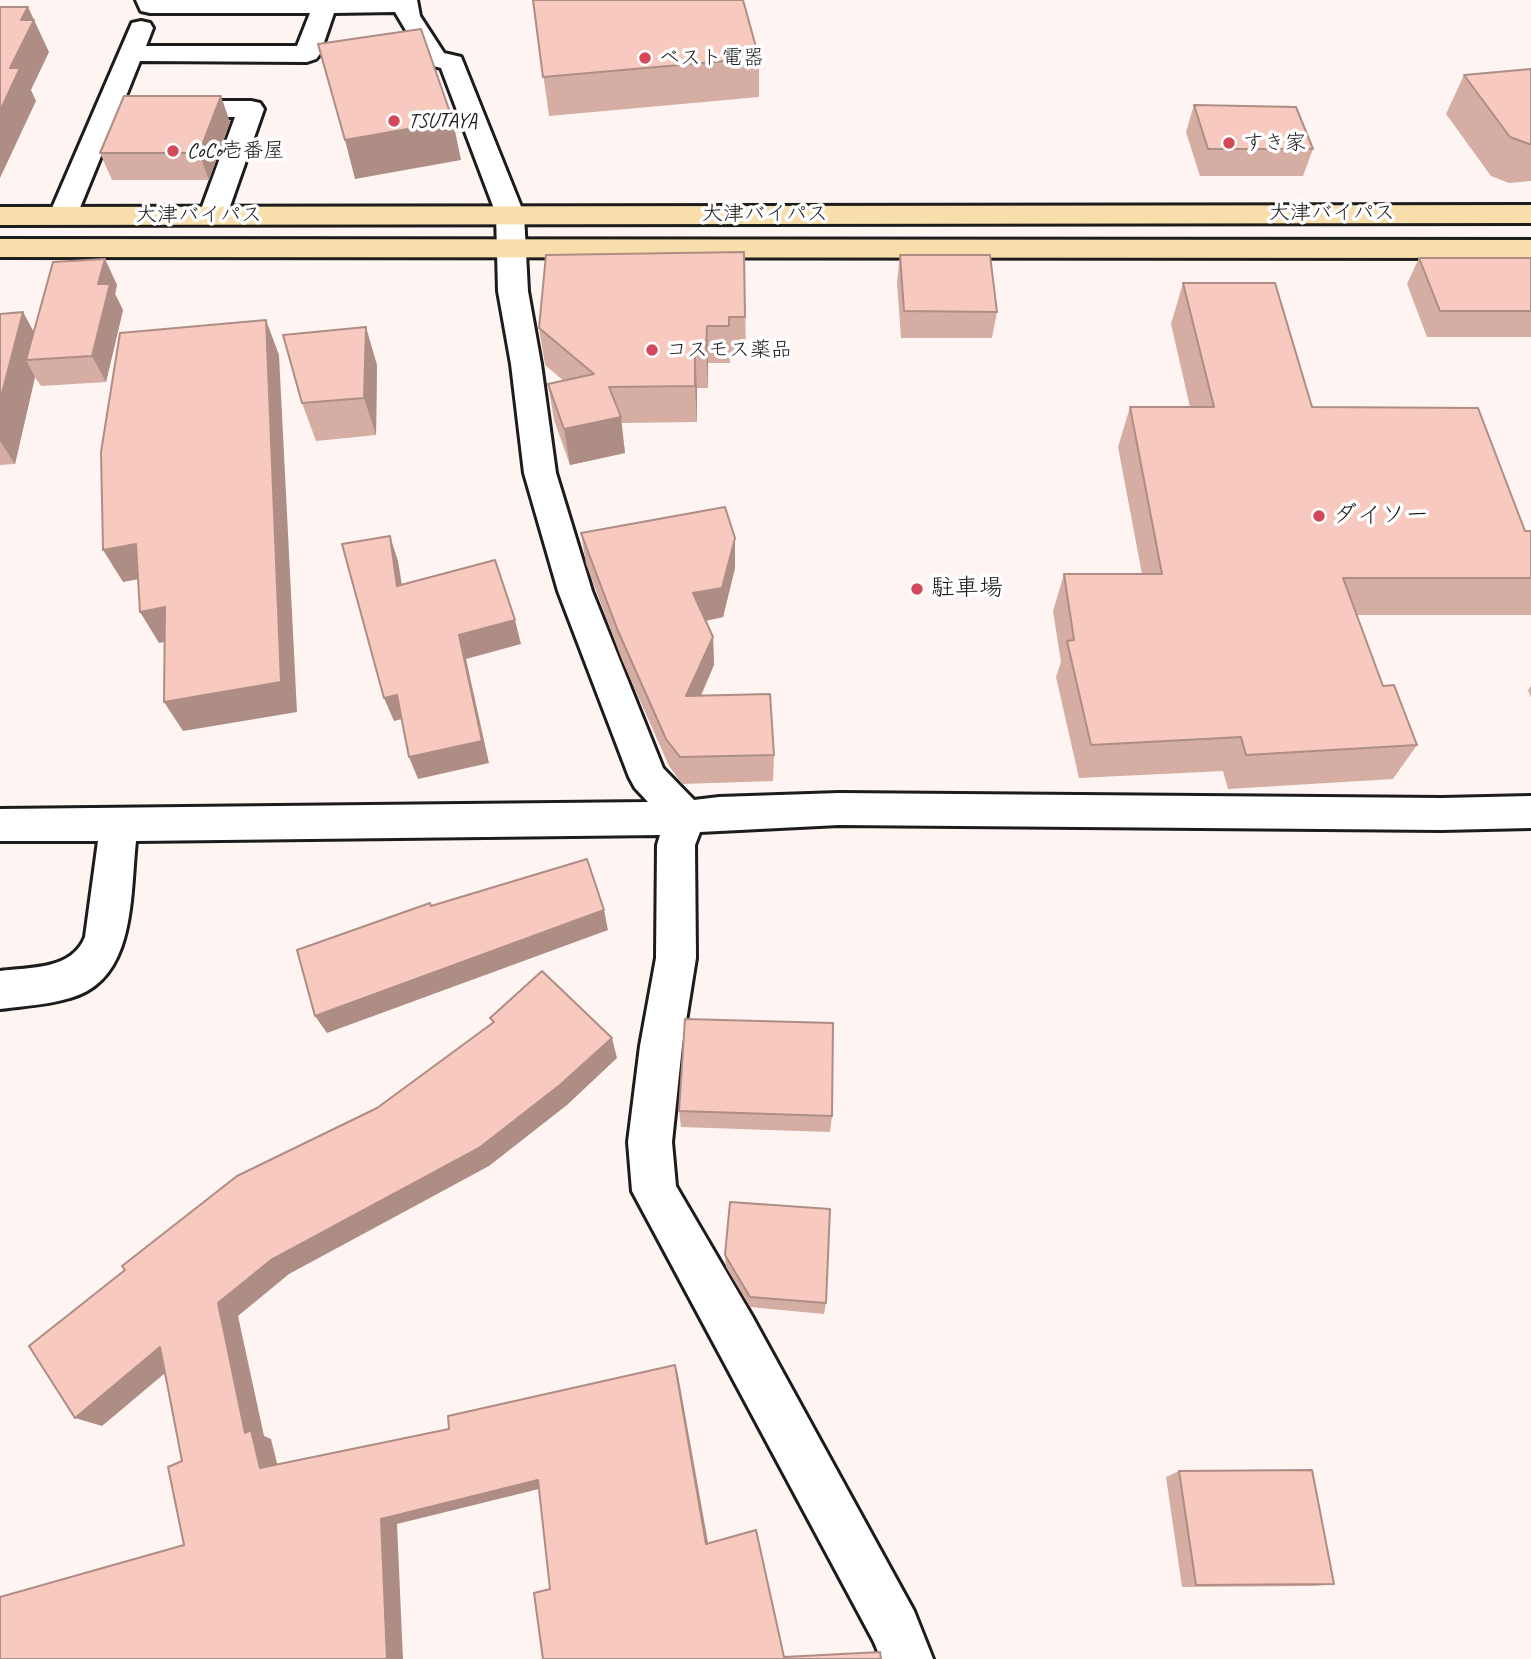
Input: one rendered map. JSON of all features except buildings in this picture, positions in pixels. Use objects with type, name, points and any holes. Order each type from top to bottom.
[{"type":"highway","name":"大津バイパス","points":[[0,216],[1531,214]]},
{"type":"highway","name":"大津バイパス","points":[[0,248],[1531,249]]},
{"type":"street","points":[[63,215],[131,53],[149,3],[325,5],[406,2],[408,16],[435,59],[452,62],[510,214],[513,291],[526,364],[540,473],[575,591],[648,777],[685,817]]},
{"type":"street","points":[[131,53],[307,54],[325,5]]},
{"type":"street","points":[[108,109],[251,109],[213,215]]},
{"type":"street","points":[[0,825],[492,822],[685,817],[719,813],[839,809],[1442,814],[1531,812]]},
{"type":"street","points":[[685,817],[676,845],[676,958],[661,1046],[650,1142],[654,1191],[735,1333],[896,1629],[907,1659]]},
{"type":"street","points":[[0,990],[69,980],[95,962],[105,937],[119,824]]},
{"type":"place","name":"ベスト電器","points":[[645,58]]},
{"type":"place","name":"TSUTAYA","points":[[394,121]]},
{"type":"place","name":"すき家","points":[[1229,143]]},
{"type":"place","name":"CoCo壱番屋","points":[[173,151]]},
{"type":"place","name":"コスモス薬品","points":[[652,350]]},
{"type":"place","name":"ダイソー","points":[[1319,516]]},
{"type":"place","name":"駐車場","points":[[917,589]]}]
